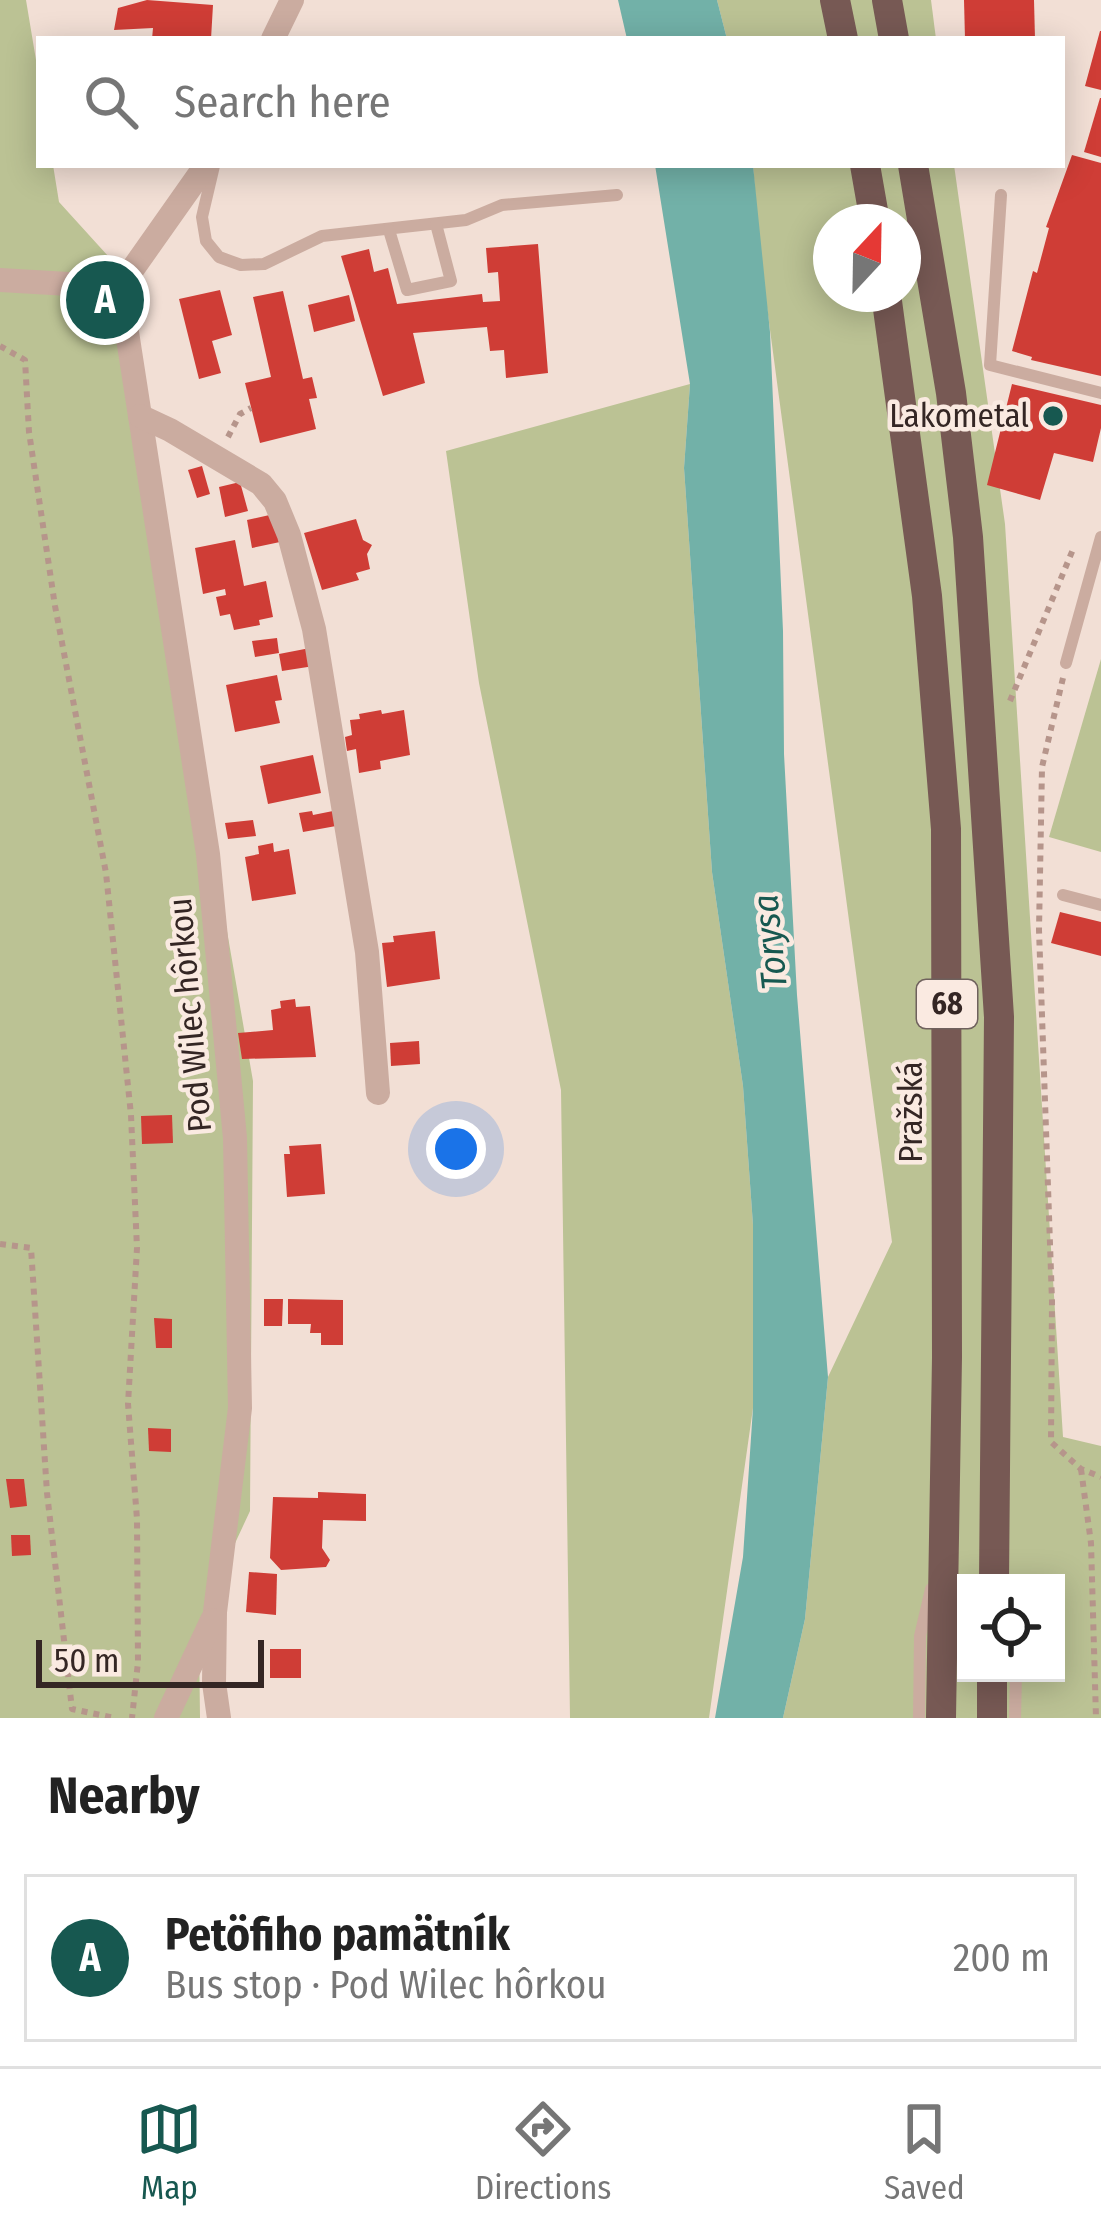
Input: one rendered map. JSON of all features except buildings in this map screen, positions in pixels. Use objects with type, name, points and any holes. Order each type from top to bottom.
[{"type":"main road","points":[[835,0],[841,36]]},
{"type":"main road","points":[[886,0],[893,36]]},
{"type":"main road","points":[[866,168],[872,204]]},
{"type":"main road","name":"68","points":[[914,168],[952,393],[983,732],[999,1017],[994,1574]]},
{"type":"main road","name":"Pražská","points":[[888,312],[927,596],[946,829],[941,1718]]},
{"type":"main road","points":[[992,1682],[992,1718]]},
{"type":"street","points":[[274,36],[286,5]]},
{"type":"street","points":[[0,280],[121,286],[208,168]]},
{"type":"street","name":"Pod Wilec hôrkou","points":[[121,286],[208,854],[235,1138],[240,1408],[215,1612],[214,1683],[219,1718]]},
{"type":"street","points":[[140,416],[261,484],[289,535],[314,628],[367,952],[378,1093]]},
{"type":"street","name":"Pod Wilec hôrkou","points":[[166,1718],[215,1612]]},
{"type":"lane","points":[[210,168],[202,217],[206,241],[219,257],[241,265],[264,264],[322,236],[466,220],[502,205],[617,195]]},
{"type":"lane","points":[[1001,195],[990,365],[1101,393]]},
{"type":"lane","points":[[389,230],[407,290],[451,281],[436,224]]},
{"type":"lane","points":[[1066,663],[1101,537]]},
{"type":"lane","points":[[1063,895],[1101,905]]},
{"type":"lane","points":[[994,1521],[1008,1574]]},
{"type":"lane","points":[[919,1718],[920,1636],[944,1530]]},
{"type":"lane","points":[[1015,1718],[1016,1682]]},
{"type":"path","points":[[0,346],[25,360],[29,432],[56,606],[106,873],[129,1093],[137,1248],[128,1403],[137,1520],[138,1662],[132,1718]]},
{"type":"path","points":[[219,457],[240,414],[251,408]]},
{"type":"path","points":[[1066,663],[1042,767],[1039,930],[1052,1442],[1081,1469],[1101,1478]]},
{"type":"path","points":[[0,1244],[31,1248],[47,1493],[72,1709],[115,1718]]},
{"type":"path","points":[[1081,1469],[1090,1543],[1096,1718]]},
{"type":"green space","points":[[0,0],[26,0],[36,60],[36,168],[53,168],[59,202],[128,278],[172,614],[253,1081],[250,1511],[210,1597],[199,1637],[200,1718],[0,1718]]},
{"type":"green space","points":[[717,0],[931,0],[936,36],[726,36]]},
{"type":"green space","points":[[753,168],[954,168],[1005,524],[1063,1437],[1101,1446],[1101,1718],[783,1718],[805,1619],[828,1377],[892,1242],[760,255]]},
{"type":"green space","points":[[690,384],[684,468],[712,872],[743,1086],[753,1225],[753,1408],[709,1718],[570,1718],[561,1090],[479,683],[446,451]]},
{"type":"green space","points":[[1101,659],[1101,852],[1049,837]]},
{"type":"water","points":[[618,0],[717,0],[726,36],[626,36]]},
{"type":"water","name":"Torysa","points":[[655,168],[753,168],[770,332],[797,995],[828,1377],[805,1619],[783,1718],[715,1718],[743,1557],[753,1408],[753,1225],[743,1086],[712,872],[684,468],[690,384]]},
{"type":"place","name":"Petöfiho pamätník","points":[[105,300]]},
{"type":"place","name":"Lakometal","points":[[1053,416]]}]
